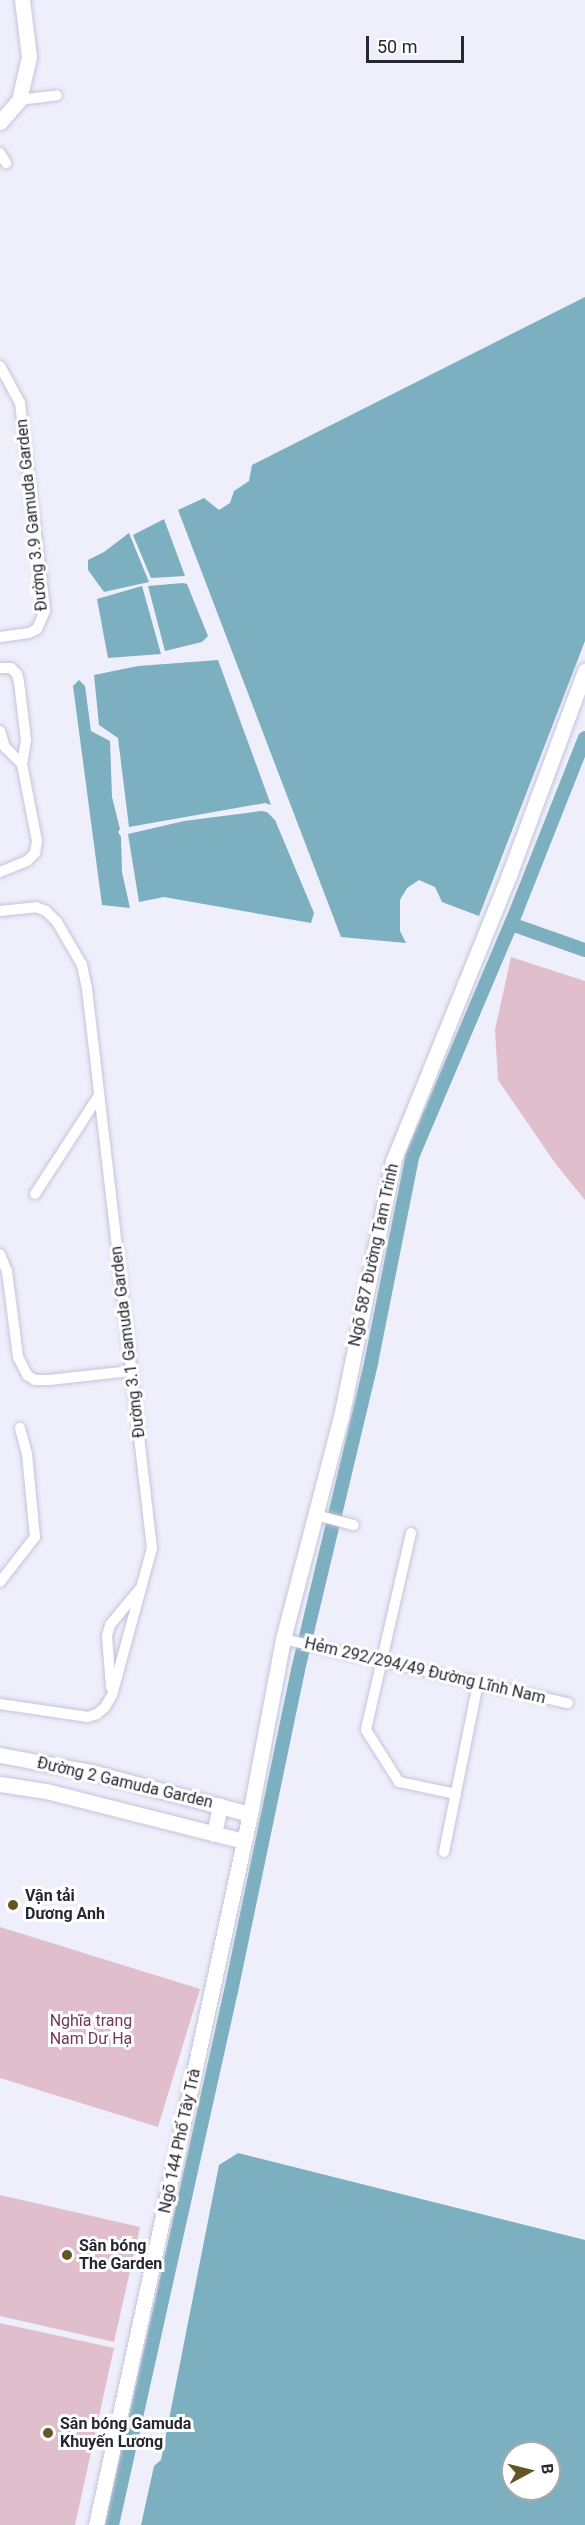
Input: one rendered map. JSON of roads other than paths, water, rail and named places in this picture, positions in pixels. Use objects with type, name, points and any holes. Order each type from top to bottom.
[{"type":"street","points":[[0,122],[20,100],[29,57],[22,0]]},
{"type":"street","points":[[0,103],[57,95]]},
{"type":"street","name":"Đường 3.9 Gamuda Garden","points":[[0,366],[20,403],[45,611],[37,629],[0,637]]},
{"type":"street","points":[[0,668],[11,668],[17,674],[20,682],[26,740],[22,764],[37,841],[35,852],[27,861],[0,872]]},
{"type":"street","name":"Ngõ 587 Đường Tam Trinh","points":[[247,1827],[321,1516],[393,1161],[510,875],[585,671]]},
{"type":"street","points":[[0,731],[5,747],[22,764]]},
{"type":"street","name":"Đường 3.1 Gamuda Garden","points":[[0,911],[36,907],[46,911],[57,922],[78,957],[87,988],[152,1548],[112,1695],[97,1714],[88,1717],[0,1700]]},
{"type":"street","points":[[35,1194],[98,1097]]},
{"type":"street","points":[[0,1254],[7,1271],[18,1357],[27,1375],[35,1380],[49,1380],[131,1371]]},
{"type":"street","points":[[0,1582],[35,1538],[27,1454],[20,1428]]},
{"type":"street","points":[[321,1516],[350,1524]]},
{"type":"street","points":[[411,1533],[366,1730],[399,1782],[456,1794]]},
{"type":"street","name":"Đường 3.1 Gamuda Garden","points":[[112,1695],[107,1636],[111,1625],[143,1585]]},
{"type":"street","name":"Hẻm 292/294/49 Đường Lĩnh Nam","points":[[290,1640],[568,1704]]},
{"type":"street","points":[[444,1852],[478,1683]]},
{"type":"street","name":"Đường 2 Gamuda Garden","points":[[0,1755],[91,1772],[220,1806],[247,1827]]},
{"type":"street","name":"Đường 2 Gamuda Garden","points":[[0,1784],[46,1791],[214,1834],[247,1827]]},
{"type":"street","points":[[214,1834],[220,1806]]},
{"type":"street","name":"Ngõ 144 Phố Tây Trà","points":[[96,2525],[247,1827]]},
{"type":"water","points":[[585,297],[585,641],[479,916],[442,902],[435,887],[419,880],[407,888],[400,900],[400,931],[406,943],[341,937],[178,510],[204,498],[219,510],[230,503],[234,491],[249,481],[252,465]]},
{"type":"water","points":[[164,519],[185,576],[151,578],[133,535]]},
{"type":"water","points":[[129,533],[149,582],[104,592],[88,570],[88,560],[104,552]]},
{"type":"water","points":[[187,584],[208,636],[202,642],[165,651],[148,586]]},
{"type":"water","points":[[142,586],[161,654],[108,658],[97,599]]},
{"type":"water","points":[[218,660],[271,805],[265,803],[129,827],[118,738],[99,725],[94,675],[138,666]]},
{"type":"water","points":[[79,680],[85,686],[91,731],[110,741],[112,797],[120,829],[118,832],[121,837],[122,872],[130,908],[102,905],[73,686]]},
{"type":"water","points":[[267,812],[275,820],[314,913],[311,923],[164,897],[139,902],[128,834],[184,821]]},
{"type":"water","points":[[238,2153],[585,2240],[585,2525],[141,2525],[154,2466],[161,2460],[219,2165]]},
{"type":"waterway","points":[[112,2525],[231,1991],[298,1670],[371,1363],[412,1157],[516,912],[585,738]]},
{"type":"waterway","points":[[511,924],[585,950]]},
{"type":"place","name":"Vận tải Dương Anh","points":[[13,1905]]},
{"type":"place","name":"Sân bóng The Garden","points":[[67,2255]]},
{"type":"place","name":"Sân bóng Gamuda Khuyến Lương","points":[[48,2433]]},
{"type":"park label","name":"Nghĩa trang Nam Dư Hạ","points":[[91,2030]]}]
